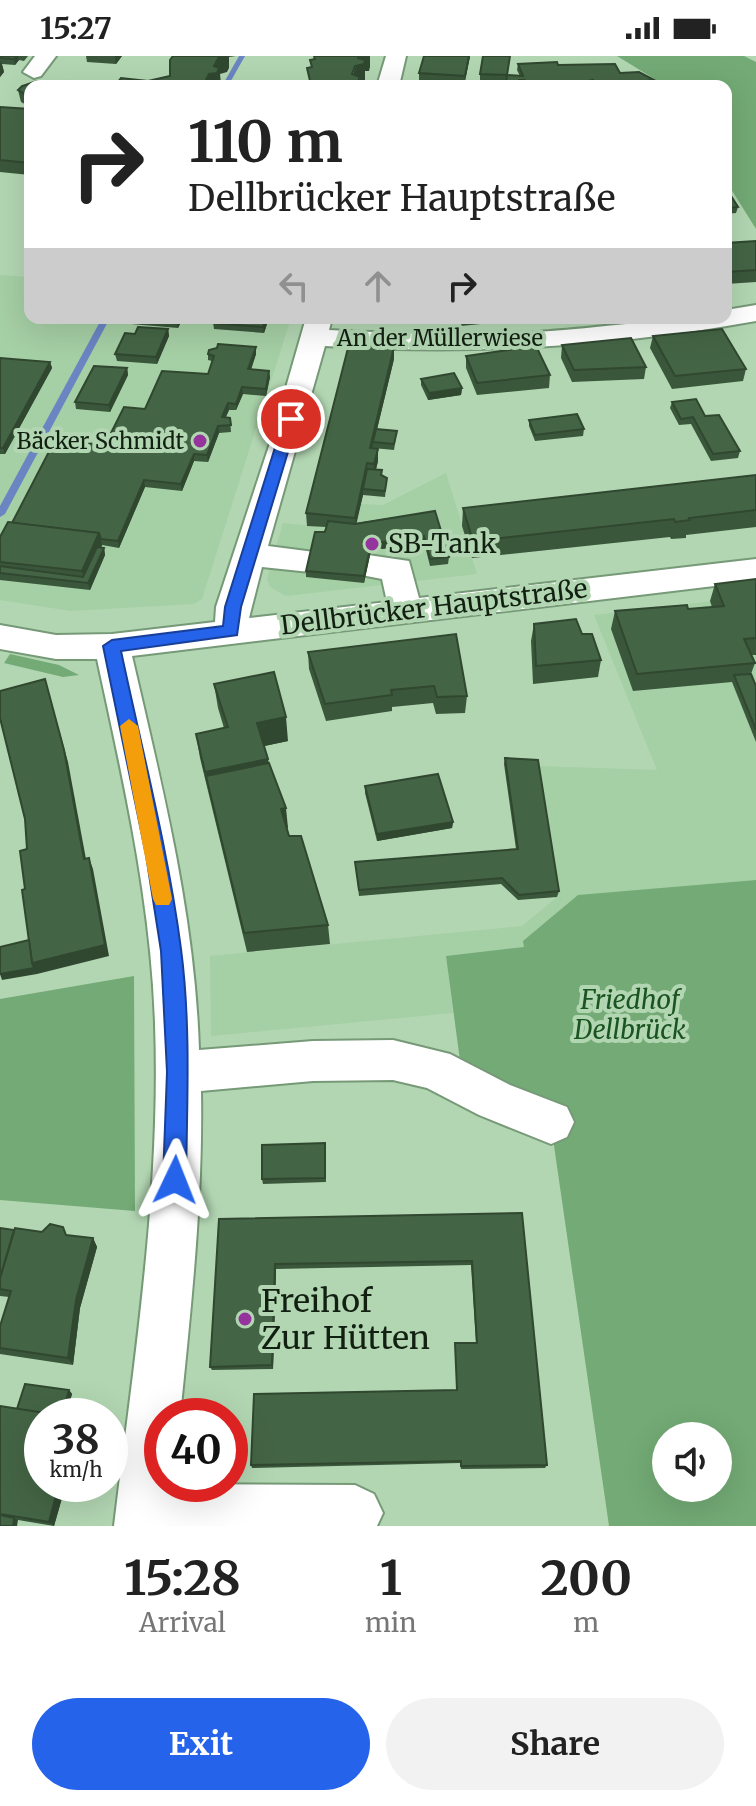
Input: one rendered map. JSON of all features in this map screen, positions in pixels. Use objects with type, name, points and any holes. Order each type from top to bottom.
[{"type":"street","points":[[390,80],[396,56]]},
{"type":"street","name":"An der Müllerwiese","points":[[732,317],[756,313]]},
{"type":"street","name":"An der Müllerwiese","points":[[317,328],[443,342],[563,338],[689,324]]},
{"type":"street","points":[[231,631],[233,607],[317,328]]},
{"type":"street","points":[[250,555],[310,561]]},
{"type":"street","points":[[368,566],[397,569],[405,610]]},
{"type":"street","name":"Dellbrücker Hauptstraße","points":[[0,637],[56,647],[112,646],[756,570]]},
{"type":"street","points":[[112,646],[155,855],[171,951],[177,1072],[173,1234],[143,1517],[355,1513]]},
{"type":"street","points":[[177,1072],[313,1061],[393,1060],[434,1069],[495,1100],[551,1122]]},
{"type":"shaded area","points":[[0,275],[24,277],[24,324],[289,324],[202,599],[194,604],[71,611],[0,600]]},
{"type":"shaded area","name":"SB-Tank","points":[[446,473],[477,574],[286,596],[270,587],[267,579],[283,523],[354,530],[361,504],[383,505]]},
{"type":"shaded area","points":[[756,596],[756,880],[578,896],[524,947],[446,956],[453,1013],[211,1036],[210,956],[522,926],[557,897],[537,766],[657,770],[594,615]]},
{"type":"green space","points":[[617,56],[744,56],[756,62],[756,229],[732,191],[732,80],[656,80]]},
{"type":"green space","points":[[10,654],[59,665],[79,675],[63,677],[4,663]]},
{"type":"green space","name":"Friedhof Dellbrück","points":[[756,880],[756,1526],[609,1526],[549,1111],[461,1068],[446,956],[524,947],[523,941],[578,895]]},
{"type":"green space","points":[[134,976],[135,1211],[0,1200],[0,999]]},
{"type":"building","points":[[173,56],[226,56],[219,57],[214,66],[219,68],[217,73],[209,74],[206,80],[152,80],[170,76]]},
{"type":"building","points":[[314,56],[359,56],[365,60],[364,64],[355,66],[352,74],[360,77],[358,80],[310,80],[307,68],[312,67],[310,60],[315,59]]},
{"type":"building","points":[[424,56],[469,56],[465,76],[419,73]]},
{"type":"building","points":[[483,56],[510,56],[507,75],[480,74]]},
{"type":"building","points":[[518,64],[615,64],[620,73],[639,72],[654,80],[506,80],[507,75],[523,76]]},
{"type":"building","points":[[0,107],[24,109],[24,162],[0,160]]},
{"type":"building","points":[[756,241],[756,270],[732,272],[732,243]]},
{"type":"building","points":[[226,324],[264,324],[263,327]]},
{"type":"building","points":[[138,327],[168,329],[156,357],[115,354],[125,333],[135,334]]},
{"type":"building","points":[[722,329],[746,369],[675,376],[653,336]]},
{"type":"building","points":[[631,338],[646,367],[574,370],[562,345]]},
{"type":"building","points":[[218,344],[256,347],[248,369],[269,371],[266,389],[242,387],[236,404],[228,403],[222,417],[230,418],[231,425],[218,426],[207,455],[194,454],[181,484],[144,480],[118,541],[101,539],[99,533],[12,523],[55,440],[105,445],[124,407],[145,409],[162,371],[208,374],[214,356],[208,354],[209,350],[217,348]]},
{"type":"building","points":[[349,344],[394,347],[370,448],[378,449],[374,464],[367,463],[355,518],[306,513]]},
{"type":"building","points":[[536,346],[550,375],[477,383],[466,356]]},
{"type":"building","points":[[0,358],[50,362],[3,448],[0,448]]},
{"type":"building","points":[[94,366],[127,368],[109,405],[75,402]]},
{"type":"building","points":[[454,373],[462,388],[429,393],[421,379]]},
{"type":"building","points":[[696,399],[705,416],[719,415],[740,451],[713,454],[693,417],[681,419],[672,402]]},
{"type":"building","points":[[577,414],[584,429],[535,435],[529,420]]},
{"type":"building","points":[[376,429],[397,431],[394,444],[373,442]]},
{"type":"building","points":[[367,469],[382,470],[381,475],[387,478],[385,491],[363,489]]},
{"type":"building","points":[[756,475],[756,510],[675,522],[674,519],[473,541],[463,508]]},
{"type":"building","points":[[435,511],[449,557],[430,559],[424,536],[382,542],[372,540],[364,576],[306,571],[315,532],[325,532],[328,521],[355,524]]},
{"type":"building","points":[[8,522],[99,533],[82,571],[0,562],[0,537]]},
{"type":"building","points":[[97,547],[104,548],[88,583],[0,573],[0,566],[83,577]]},
{"type":"building","points":[[756,579],[756,638],[744,639],[755,663],[637,674],[615,611],[687,605],[688,609],[724,606],[715,584]]},
{"type":"building","points":[[576,619],[582,634],[592,634],[601,660],[536,666],[534,624]]},
{"type":"building","points":[[456,634],[467,696],[437,697],[434,686],[391,690],[392,695],[325,704],[308,652]]},
{"type":"building","points":[[274,672],[286,717],[257,723],[268,759],[205,772],[196,734],[228,727],[214,684]]},
{"type":"building","points":[[751,674],[756,686],[756,730],[734,675]]},
{"type":"building","points":[[45,679],[64,750],[84,859],[89,858],[105,945],[32,963],[20,851],[27,849],[25,819],[0,718],[0,691]]},
{"type":"building","points":[[505,758],[538,760],[559,891],[519,895],[502,878],[359,890],[355,862],[518,849]]},
{"type":"building","points":[[269,763],[286,808],[281,809],[289,836],[301,836],[328,925],[244,933],[206,776]]},
{"type":"building","points":[[438,774],[453,822],[377,834],[365,786]]},
{"type":"building","points":[[29,940],[34,968],[0,974],[0,947]]},
{"type":"building","points":[[325,1143],[325,1178],[262,1179],[262,1145]]},
{"type":"building","points":[[522,1213],[547,1465],[461,1466],[461,1461],[251,1465],[254,1394],[457,1390],[455,1343],[477,1343],[472,1261],[275,1264],[272,1365],[210,1367],[219,1219]]},
{"type":"building","points":[[50,1224],[63,1227],[66,1235],[93,1238],[76,1300],[68,1358],[0,1348],[0,1326],[11,1291],[0,1289],[0,1278],[15,1228],[42,1232]]},
{"type":"building","points":[[0,1228],[14,1230],[0,1278]]},
{"type":"building","points":[[25,1384],[69,1390],[67,1398],[24,1398],[24,1410],[17,1409]]},
{"type":"building","points":[[0,1406],[24,1410],[24,1502],[54,1502],[49,1522],[0,1514]]},
{"type":"building","points":[[0,1515],[14,1518],[13,1526],[0,1526]]},
{"type":"waterway","points":[[228,80],[242,56]]},
{"type":"waterway","points":[[0,514],[103,324]]},
{"type":"slow traffic","points":[[129,726],[163,899]]},
{"type":"place","name":"Bäcker Schmidt","points":[[200,441]]},
{"type":"place","name":"SB-Tank","points":[[372,544]]},
{"type":"place","name":"Freihof Zur Hütten","points":[[245,1319]]},
{"type":"route","points":[[175,1180],[177,1072],[171,951],[155,855],[112,646],[231,631],[231,614],[291,419]]}]
